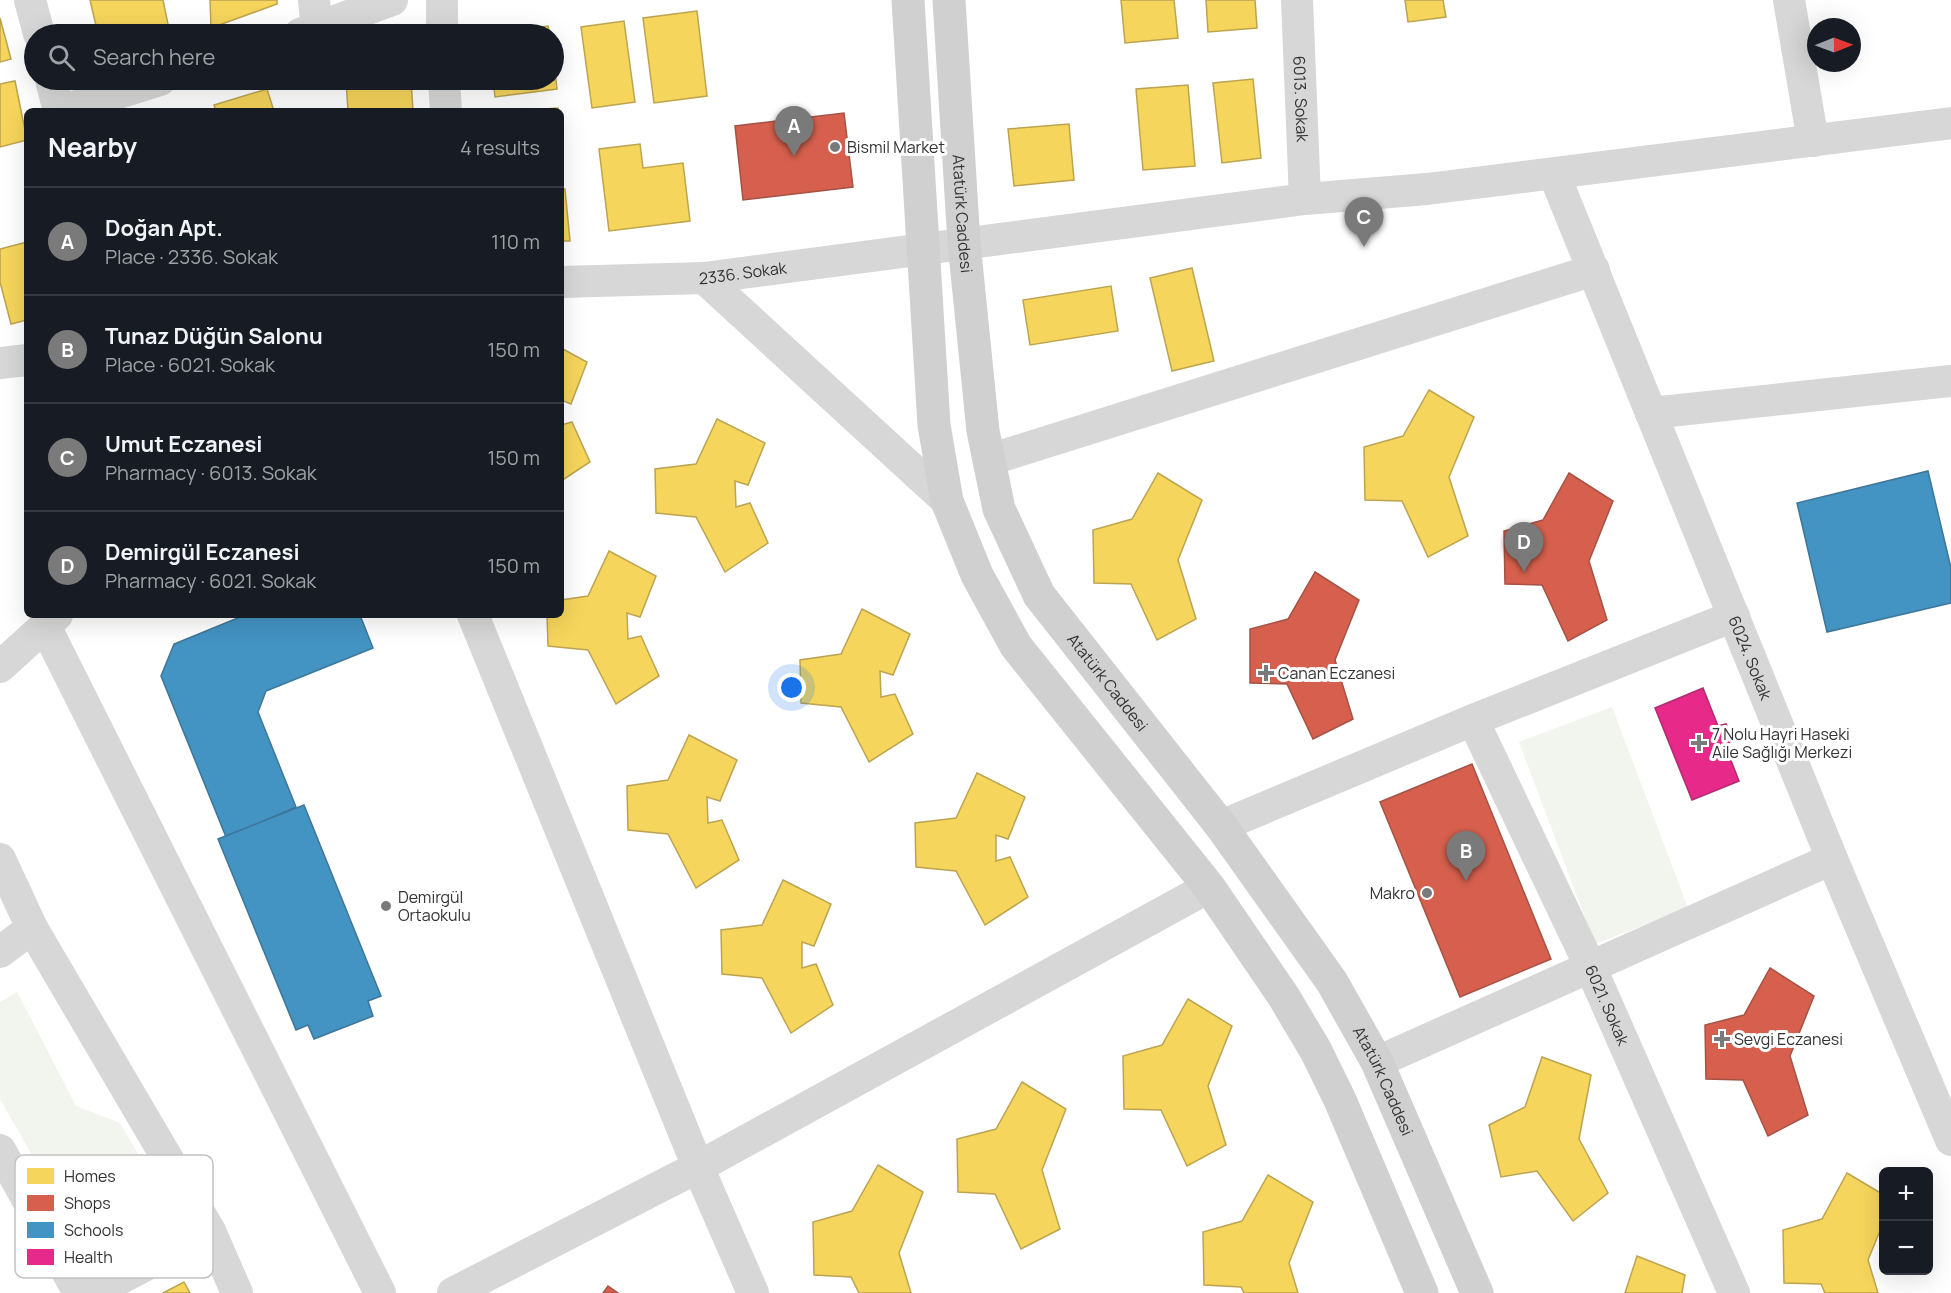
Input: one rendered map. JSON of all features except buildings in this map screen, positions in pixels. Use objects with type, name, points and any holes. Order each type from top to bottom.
[{"type":"main road","points":[[908,0],[934,425],[947,501],[977,575],[1016,646],[1209,887],[1284,998],[1316,1051],[1340,1100],[1422,1293]]},
{"type":"main road","name":"Atatürk Caddesi","points":[[948,0],[964,243],[983,431],[999,509],[1040,595],[1221,826],[1332,982],[1377,1062],[1477,1293]]},
{"type":"street","points":[[30,0],[36,24]]},
{"type":"street","points":[[310,21],[392,0]]},
{"type":"street","points":[[442,0],[442,24]]},
{"type":"street","name":"6013. Sokak","points":[[1297,0],[1305,199]]},
{"type":"street","points":[[1789,0],[1814,141]]},
{"type":"street","points":[[54,90],[59,108]]},
{"type":"street","points":[[70,108],[128,90]]},
{"type":"street","points":[[445,90],[446,108]]},
{"type":"street","name":"2336. Sokak","points":[[564,282],[704,278],[1305,199],[1427,189],[1951,123]]},
{"type":"street","name":"6024. Sokak","points":[[1554,174],[1832,859],[1941,1089],[1951,1140]]},
{"type":"street","points":[[989,460],[1594,270]]},
{"type":"street","points":[[704,278],[947,501]]},
{"type":"street","points":[[0,363],[24,360]]},
{"type":"street","points":[[1652,413],[1951,381]]},
{"type":"street","points":[[1221,826],[1473,720],[1734,616]]},
{"type":"street","points":[[474,618],[698,1167],[753,1293]]},
{"type":"street","points":[[0,668],[51,621],[380,1293]]},
{"type":"street","name":"6021. Sokak","points":[[1473,720],[1590,966],[1734,1293]]},
{"type":"street","points":[[0,859],[32,927],[166,1155]]},
{"type":"street","points":[[1377,1062],[1832,859]]},
{"type":"street","points":[[453,1293],[698,1167],[1209,887]]},
{"type":"street","points":[[0,952],[32,927]]},
{"type":"street","points":[[0,1150],[15,1177]]},
{"type":"street","points":[[213,1238],[237,1293]]},
{"type":"street","points":[[71,1278],[79,1293]]},
{"type":"street","points":[[93,1293],[121,1278]]},
{"type":"shaded area","points":[[1612,707],[1688,908],[1595,944],[1519,742]]},
{"type":"shaded area","points":[[17,992],[76,1106],[120,1123],[139,1155],[32,1155],[0,1099],[0,1002]]},
{"type":"place","name":"Bismil Market","points":[[835,147]]},
{"type":"place","name":"Doğan Apt.","points":[[794,156]]},
{"type":"place","name":"Umut Eczanesi","points":[[1364,247]]},
{"type":"place","name":"Demirgül Eczanesi","points":[[1524,572]]},
{"type":"place","name":"Canan Eczanesi","points":[[1266,673]]},
{"type":"place","name":"7 Nolu Hayri Haseki Aile Sağlığı Merkezi","points":[[1699,743]]},
{"type":"place","name":"Tunaz Düğün Salonu","points":[[1466,881]]},
{"type":"place","name":"Makro","points":[[1427,893]]},
{"type":"place","name":"Demirgül Ortaokulu","points":[[386,906]]},
{"type":"place","name":"Sevgi Eczanesi","points":[[1722,1039]]}]
